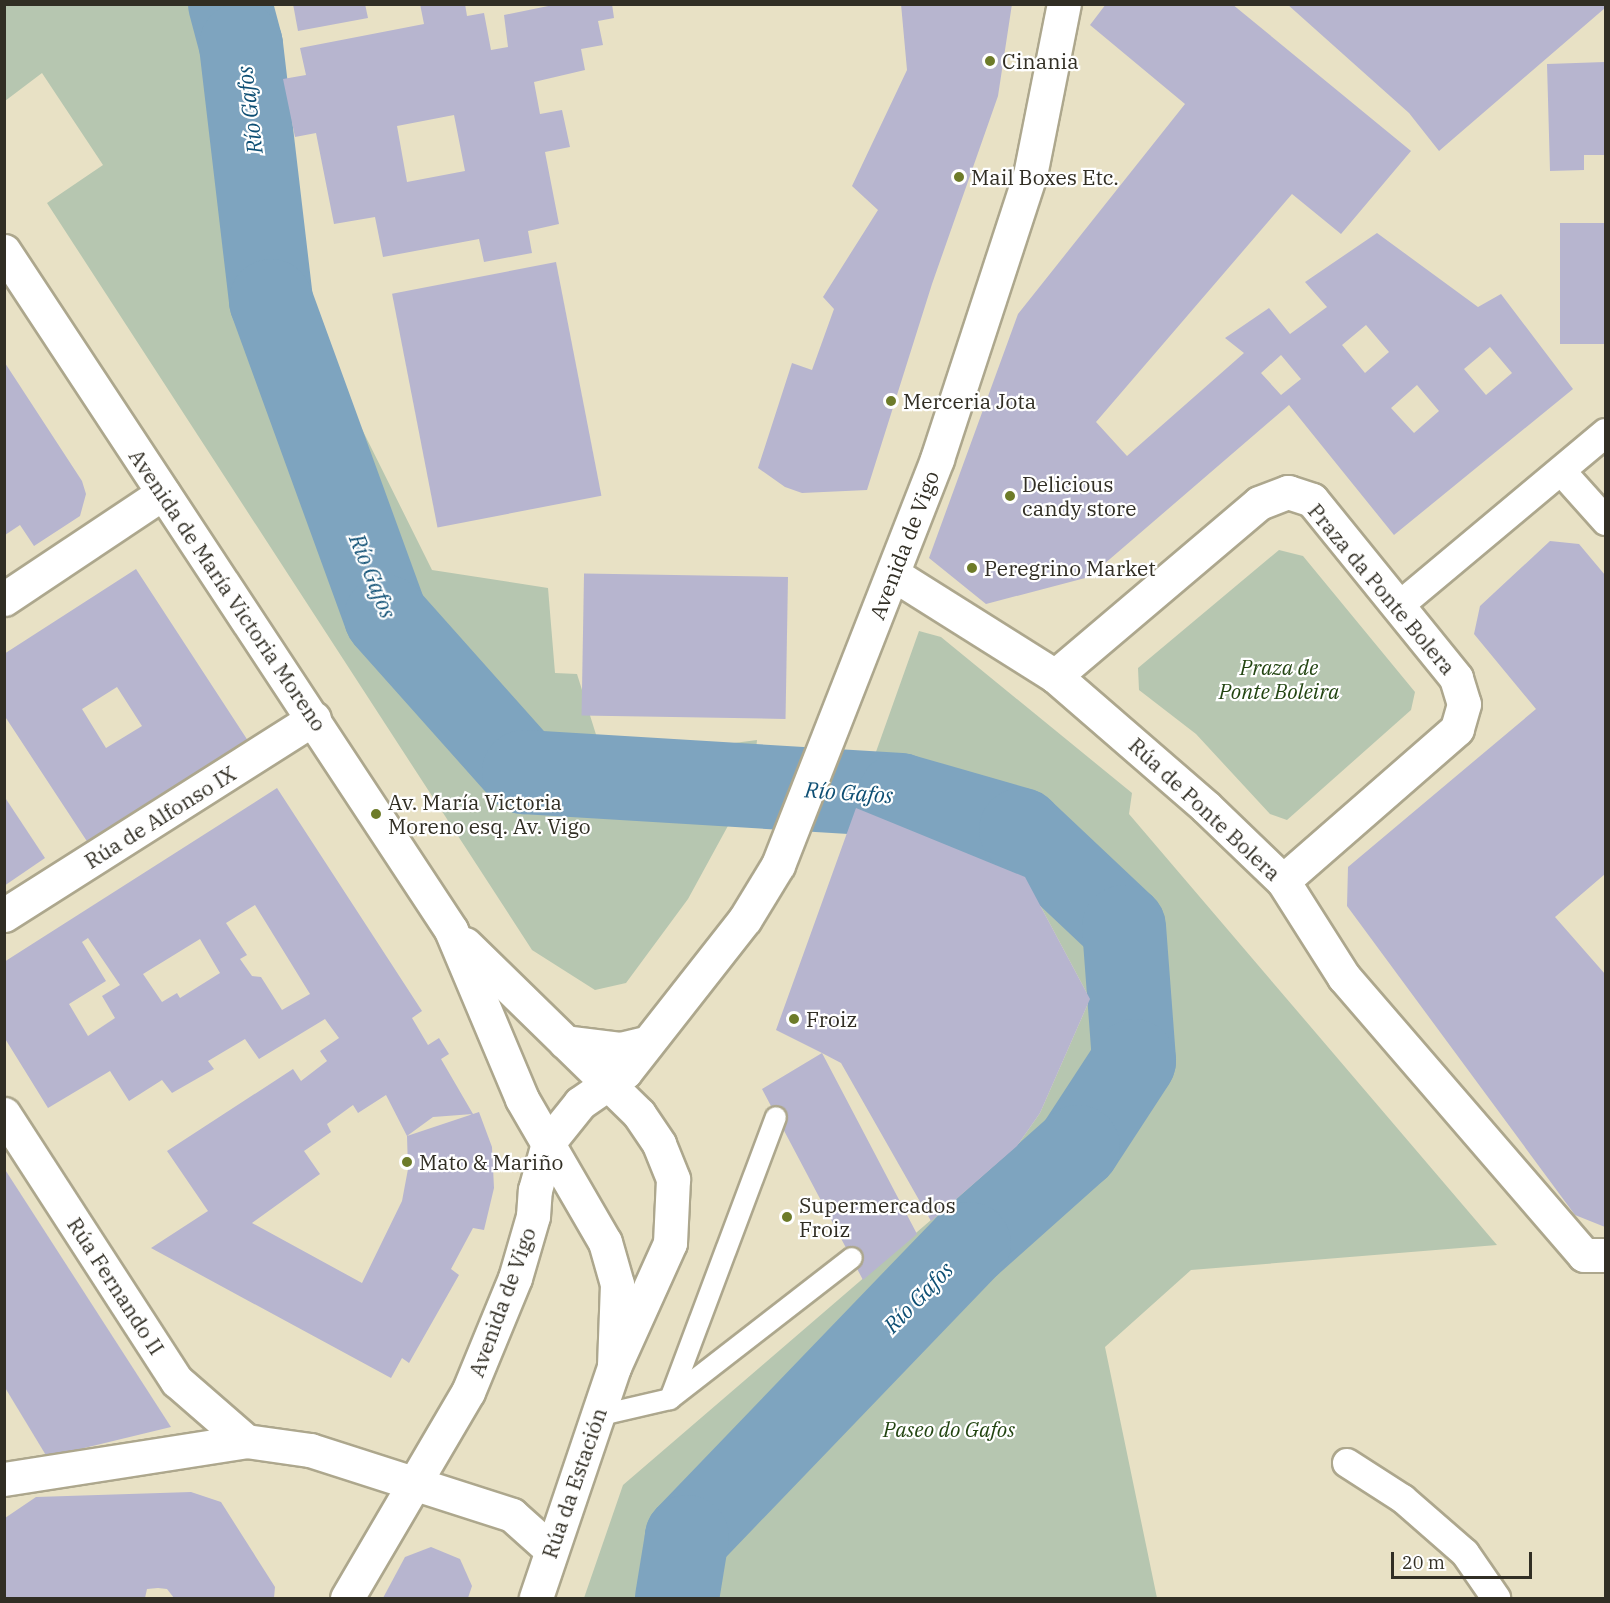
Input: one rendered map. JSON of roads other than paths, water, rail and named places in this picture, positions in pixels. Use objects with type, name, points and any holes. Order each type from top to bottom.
[{"type":"main road","name":"Avenida de Vigo","points":[[347,1599],[468,1392],[515,1278],[533,1216],[535,1190],[548,1143],[580,1103],[610,1084],[647,1043],[764,892],[799,815],[936,459],[1030,175],[1064,4]]},
{"type":"main road","name":"Avenida de María Victoria Moreno","points":[[4,251],[314,718],[451,930]]},
{"type":"main road","name":"Praza da Ponte Bolera","points":[[1055,676],[1259,503],[1288,492],[1312,500],[1400,605],[1456,678],[1464,704],[1457,729],[1283,881]]},
{"type":"main road","points":[[4,599],[163,493]]},
{"type":"main road","name":"Rúa de Ponte Bolera","points":[[893,574],[1055,676],[1206,807],[1283,881],[1344,977],[1584,1255],[1605,1255]]},
{"type":"main road","name":"Rúa de Alfonso IX","points":[[4,915],[314,718]]},
{"type":"main road","points":[[451,930],[639,1114],[659,1144],[673,1179],[674,1212],[670,1243],[614,1367]]},
{"type":"main road","points":[[451,930],[522,1099],[569,1185],[605,1242],[617,1284],[614,1367]]},
{"type":"main road","points":[[565,1042],[620,1049],[647,1043]]},
{"type":"main road","name":"Rúa Fernando II","points":[[4,1114],[177,1381],[246,1441]]},
{"type":"main road","name":"Rúa da Estación","points":[[536,1599],[561,1515],[614,1367]]},
{"type":"main road","points":[[4,1479],[246,1441],[310,1450],[512,1515],[561,1515]]},
{"type":"main road","points":[[512,1515],[550,1549]]},
{"type":"street","points":[[1400,605],[1562,472],[1605,433]]},
{"type":"street","points":[[1562,472],[1605,521]]},
{"type":"street","points":[[1347,1463],[1403,1499],[1465,1553],[1496,1599]]},
{"type":"lane","points":[[670,1399],[776,1117]]},
{"type":"lane","points":[[597,1416],[670,1399],[852,1258]]},
{"type":"waterway","name":"Río Gafos","points":[[230,4],[241,45],[271,301],[386,617],[524,772],[900,795],[1021,830],[1124,927],[1134,1061],[1078,1147],[969,1244],[687,1537],[677,1598]]},
{"type":"place","name":"Cinania","points":[[990,61]]},
{"type":"place","name":"Mail Boxes Etc.","points":[[959,177]]},
{"type":"place","name":"Merceria Jota","points":[[891,401]]},
{"type":"place","name":"Delicious candy store","points":[[1010,496]]},
{"type":"place","name":"Peregrino Market","points":[[972,568]]},
{"type":"place","name":"Av. María Victoria Moreno esq. Av. Vigo","points":[[376,814]]},
{"type":"place","name":"Froiz","points":[[794,1019]]},
{"type":"place","name":"Mato & Mariño","points":[[407,1162]]},
{"type":"place","name":"Supermercados Froiz","points":[[787,1217]]},
{"type":"park label","name":"Praza de Ponte Boleira","points":[[1279,679]]},
{"type":"park label","name":"Paseo do Gafos","points":[[949,1429]]}]
